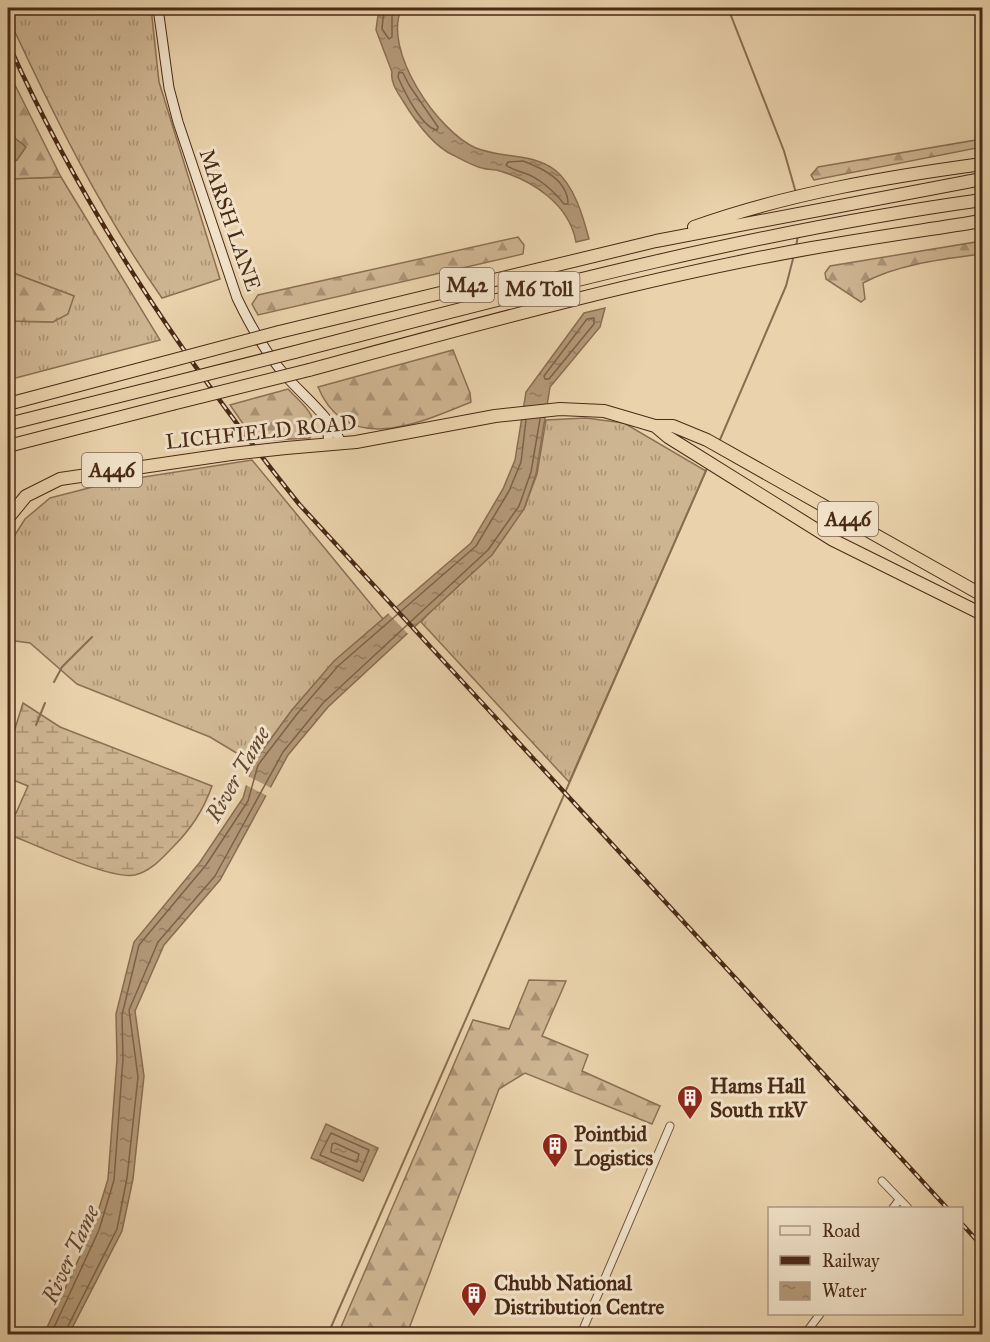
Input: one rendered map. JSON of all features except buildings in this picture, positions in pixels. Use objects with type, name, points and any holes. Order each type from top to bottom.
[{"type":"highway","points":[[656,240],[737,211],[930,171],[982,164]]},
{"type":"highway","name":"M42","points":[[8,404],[279,332],[656,240],[982,179]]},
{"type":"highway","name":"M6 Toll","points":[[8,424],[602,274],[814,228],[982,200]]},
{"type":"highway","name":"M42","points":[[8,446],[614,291],[812,248],[982,221]]},
{"type":"highway","name":"LICHFIELD ROAD","points":[[8,518],[26,496],[60,480],[231,454],[335,443],[495,416],[560,409],[604,411],[655,426]]},
{"type":"highway","name":"A446","points":[[655,426],[673,426],[707,440],[982,594]]},
{"type":"highway","name":"A446","points":[[655,426],[668,437],[701,455],[833,540],[982,614]]},
{"type":"main road","name":"MARSH LANE","points":[[158,8],[165,66],[178,122],[237,298],[249,322],[282,371],[335,429],[335,443]]},
{"type":"street","points":[[581,1335],[670,1126]]},
{"type":"street","points":[[882,1181],[906,1207]]},
{"type":"street","points":[[894,1207],[899,1200]]},
{"type":"street","points":[[805,1335],[819,1315]]},
{"type":"green space","points":[[8,8],[151,8],[159,82],[220,279],[162,298],[118,231],[79,161],[8,17]]},
{"type":"green space","points":[[8,71],[61,177],[8,179]]},
{"type":"green space","points":[[982,139],[982,147],[814,180],[811,175],[818,167]]},
{"type":"green space","points":[[61,177],[160,340],[8,380],[8,321],[53,322],[74,296],[8,271],[8,179]]},
{"type":"green space","points":[[518,237],[524,245],[523,254],[258,315],[252,304],[258,295]]},
{"type":"green space","points":[[982,241],[982,254],[906,267],[863,283],[865,299],[861,302],[826,279],[825,273],[830,266]]},
{"type":"green space","points":[[8,271],[74,296],[68,314],[53,322],[8,321]]},
{"type":"green space","points":[[453,350],[470,393],[471,402],[408,425],[386,429],[366,428],[347,422],[331,409],[318,387]]},
{"type":"green space","points":[[288,389],[312,417],[313,430],[310,438],[255,441],[230,405]]},
{"type":"green space","points":[[586,418],[624,423],[706,471],[569,782],[421,622],[439,601],[461,583],[524,509],[537,474],[546,420]]},
{"type":"green space","points":[[252,460],[383,619],[334,662],[292,710],[253,763],[210,737],[77,684],[30,643],[8,640],[8,546],[25,519],[50,498],[112,482]]},
{"type":"green space","points":[[23,703],[60,727],[212,786],[205,804],[191,827],[155,864],[135,875],[123,875],[91,867],[8,834],[8,822],[16,813],[28,786],[8,778],[12,738]]},
{"type":"green space","points":[[529,980],[566,981],[542,1036],[588,1055],[582,1071],[660,1106],[652,1124],[525,1073],[499,1089],[407,1334],[338,1334],[473,1020],[509,1029]]},
{"type":"water","points":[[379,8],[402,8],[398,25],[399,45],[406,66],[430,107],[445,125],[476,148],[496,154],[526,158],[546,164],[555,170],[573,192],[589,239],[576,242],[566,216],[558,205],[537,188],[512,175],[478,167],[463,160],[438,145],[425,131],[407,108],[393,83],[392,72],[376,30]]},
{"type":"water","points":[[8,113],[15,138],[26,147],[17,160],[8,163]]},
{"type":"water","points":[[605,308],[600,327],[550,387],[536,474],[524,509],[492,555],[328,707],[288,755],[220,880],[164,945],[135,1011],[144,1076],[133,1179],[122,1231],[69,1334],[44,1334],[93,1228],[108,1179],[117,1059],[116,1014],[134,942],[200,862],[243,798],[253,763],[292,710],[334,661],[471,543],[503,489],[515,460],[526,392],[584,313]]},
{"type":"water","points":[[326,1124],[378,1148],[363,1181],[311,1158]]},
{"type":"pier","points":[[395,606],[418,630],[411,637],[387,612]]},
{"type":"pier","points":[[246,775],[273,789],[269,797],[244,784]]},
{"type":"waterway","points":[[728,8],[784,151],[796,193]]},
{"type":"waterway","points":[[796,247],[798,235]]},
{"type":"waterway","points":[[719,442],[786,286],[794,255]]},
{"type":"waterway","points":[[328,1334],[708,466]]},
{"type":"waterway","points":[[54,682],[62,667],[92,637]]},
{"type":"waterway","points":[[36,725],[45,703]]},
{"type":"railway","points":[[8,43],[37,105],[103,225],[216,395],[299,504],[946,1207]]},
{"type":"railway","points":[[963,1225],[982,1246]]},
{"type":"place","name":"Hams Hall South 11kV","points":[[690,1121]]},
{"type":"place","name":"Pointbid Logistics","points":[[555,1169]]},
{"type":"place","name":"Chubb National Distribution Centre","points":[[474,1318]]},
{"type":"water label","name":"River Tame","points":[[237,774]]},
{"type":"water label","name":"River Tame","points":[[70,1254]]}]
